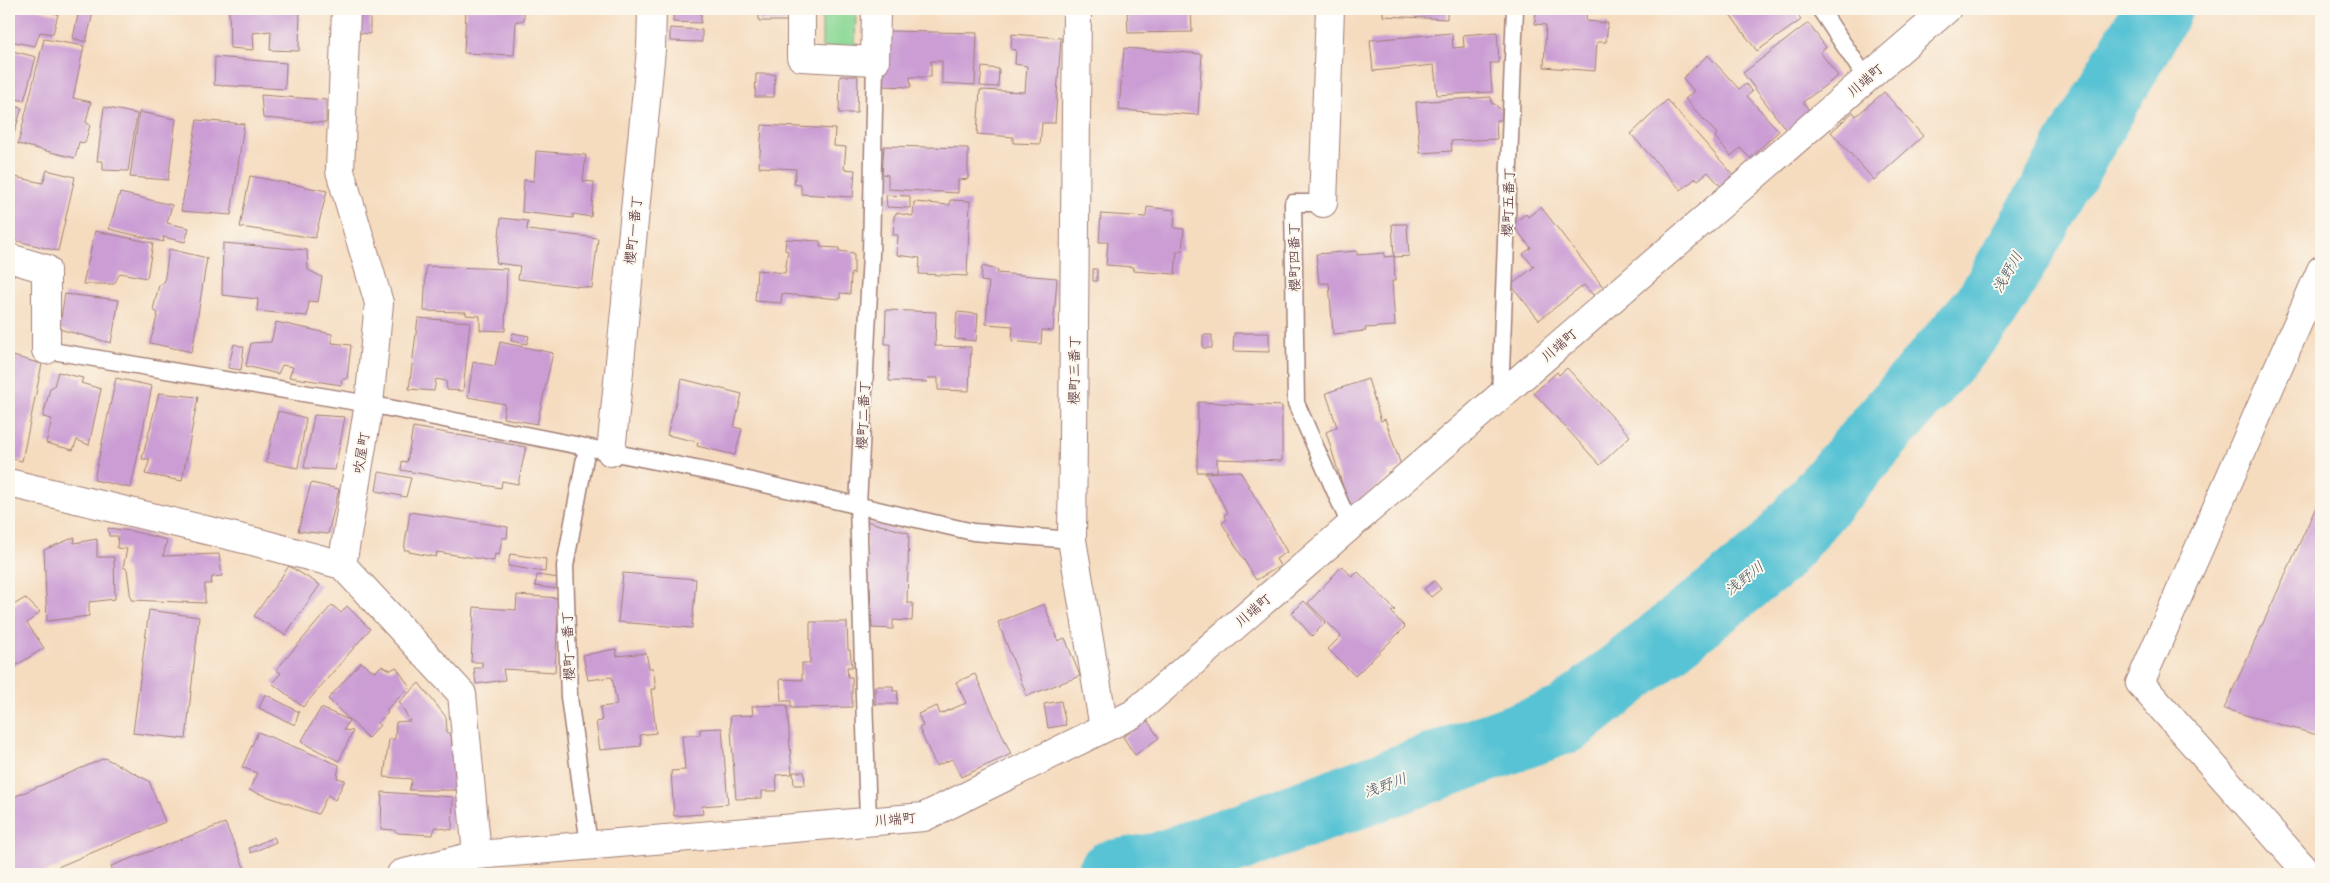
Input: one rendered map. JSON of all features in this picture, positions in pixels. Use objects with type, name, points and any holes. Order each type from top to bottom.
[{"type":"street","name":"吹屋町","points":[[342,565],[369,404],[378,302],[340,171],[346,9]]},
{"type":"street","name":"櫻町一番丁","points":[[599,449],[651,50],[652,9]]},
{"type":"street","points":[[801,9],[801,57],[874,61]]},
{"type":"street","name":"櫻町二番丁","points":[[874,61],[876,9]]},
{"type":"street","name":"櫻町三番丁","points":[[1077,9],[1072,540],[1104,728]]},
{"type":"street","name":"櫻町四番丁","points":[[1323,203],[1330,9]]},
{"type":"street","name":"川端町","points":[[401,874],[477,855],[924,817],[1133,714],[1947,9]]},
{"type":"street","points":[[9,258],[46,269],[46,350]]},
{"type":"street","points":[[2304,874],[2306,871],[2140,683],[2321,270]]},
{"type":"street","points":[[9,483],[256,542],[342,565],[462,694],[477,855]]},
{"type":"lane","name":"櫻町五番丁","points":[[1500,396],[1515,9]]},
{"type":"lane","points":[[1820,9],[1866,78]]},
{"type":"lane","name":"櫻町二番丁","points":[[868,821],[858,505],[871,254],[874,61]]},
{"type":"lane","name":"櫻町四番丁","points":[[1323,203],[1293,203],[1296,403],[1350,525]]},
{"type":"lane","points":[[46,350],[369,404],[599,449],[721,474],[973,532],[1072,540]]},
{"type":"lane","name":"櫻町一番丁","points":[[589,845],[570,697],[565,566],[599,449]]},
{"type":"green space","points":[[822,9],[856,9],[855,46],[822,48]]},
{"type":"building","points":[[10,9],[37,9],[58,14],[53,34],[40,32],[35,46],[9,41]]},
{"type":"building","points":[[229,9],[300,9],[299,51],[270,50],[271,31],[253,33],[254,50],[230,48]]},
{"type":"building","points":[[360,9],[370,9],[370,34],[359,33]]},
{"type":"building","points":[[466,9],[524,9],[524,21],[516,21],[514,55],[464,53]]},
{"type":"building","points":[[759,9],[789,9],[788,21],[759,21]]},
{"type":"building","points":[[1127,9],[1191,9],[1192,32],[1128,33]]},
{"type":"building","points":[[1383,9],[1447,9],[1447,19],[1383,16]]},
{"type":"building","points":[[1536,9],[1587,9],[1586,21],[1608,23],[1606,42],[1597,42],[1595,71],[1544,67],[1546,25],[1535,24]]},
{"type":"building","points":[[1726,9],[1793,9],[1801,20],[1757,51]]},
{"type":"building","points":[[79,10],[93,13],[86,42],[73,38]]},
{"type":"building","points":[[673,10],[701,10],[701,23],[673,22]]},
{"type":"building","points":[[1808,23],[1826,47],[1820,52],[1838,76],[1803,102],[1811,113],[1787,131],[1743,73]]},
{"type":"building","points":[[670,28],[702,30],[702,42],[670,41]]},
{"type":"building","points":[[888,31],[977,33],[975,85],[942,83],[942,61],[931,61],[931,77],[910,77],[911,87],[882,86],[882,70],[886,70]]},
{"type":"building","points":[[1497,32],[1499,63],[1490,63],[1492,92],[1437,95],[1434,65],[1373,71],[1370,40],[1452,33],[1453,48],[1464,47],[1463,35]]},
{"type":"building","points":[[1012,34],[1061,38],[1055,123],[1042,123],[1040,144],[1013,143],[1013,137],[977,134],[980,90],[1025,92],[1027,66],[1015,64],[1016,50],[1011,49]]},
{"type":"building","points":[[44,39],[84,46],[73,98],[91,102],[86,122],[90,125],[85,143],[79,142],[75,158],[18,144]]},
{"type":"building","points":[[1124,48],[1202,54],[1198,115],[1119,110]]},
{"type":"building","points":[[9,50],[36,57],[24,101],[9,97]]},
{"type":"building","points":[[1708,55],[1739,89],[1746,84],[1752,92],[1747,96],[1779,131],[1750,158],[1740,148],[1731,156],[1715,137],[1717,134],[1685,99],[1694,91],[1683,78]]},
{"type":"building","points":[[215,57],[286,63],[285,89],[214,85]]},
{"type":"building","points":[[982,67],[999,69],[998,87],[980,86]]},
{"type":"building","points":[[756,74],[775,74],[774,97],[755,97]]},
{"type":"building","points":[[840,76],[858,76],[857,113],[839,113]]},
{"type":"building","points":[[1884,92],[1923,136],[1874,180],[1831,132],[1853,112],[1856,116]]},
{"type":"building","points":[[261,95],[326,100],[326,123],[263,118]]},
{"type":"building","points":[[1491,97],[1492,104],[1495,104],[1502,111],[1501,120],[1496,120],[1497,139],[1451,141],[1452,151],[1420,153],[1416,102]]},
{"type":"building","points":[[1667,100],[1737,179],[1724,190],[1708,172],[1698,180],[1696,178],[1681,190],[1631,134]]},
{"type":"building","points":[[9,105],[22,108],[11,143],[9,142]]},
{"type":"building","points":[[104,107],[137,114],[128,171],[103,170],[103,161],[97,161]]},
{"type":"building","points":[[139,112],[176,119],[168,180],[130,177]]},
{"type":"building","points":[[197,120],[244,124],[231,215],[181,211]]},
{"type":"building","points":[[762,125],[835,129],[834,146],[846,147],[844,169],[855,170],[853,197],[801,194],[801,185],[794,184],[796,169],[759,167]]},
{"type":"building","points":[[884,146],[968,148],[968,179],[958,180],[958,193],[888,189],[888,175],[882,174]]},
{"type":"building","points":[[9,148],[14,149],[9,168]]},
{"type":"building","points":[[536,151],[586,155],[583,181],[594,182],[591,217],[573,214],[573,218],[522,212],[524,180],[534,181]]},
{"type":"building","points":[[47,170],[75,177],[58,251],[9,239],[9,204],[15,177],[43,183]]},
{"type":"building","points":[[250,176],[327,191],[315,238],[240,227]]},
{"type":"building","points":[[120,193],[172,205],[167,223],[189,228],[185,242],[163,237],[164,242],[109,229]]},
{"type":"building","points":[[886,195],[910,196],[910,208],[887,207]]},
{"type":"building","points":[[950,200],[970,201],[967,276],[919,274],[920,258],[897,255],[898,235],[893,235],[894,217],[896,213],[913,216],[914,202],[950,205]]},
{"type":"building","points":[[1147,207],[1175,210],[1174,228],[1184,229],[1182,251],[1177,251],[1175,274],[1133,271],[1134,267],[1106,265],[1108,242],[1099,242],[1101,214],[1146,217]]},
{"type":"building","points":[[1541,207],[1604,288],[1594,296],[1584,285],[1539,320],[1511,285],[1534,267],[1523,254],[1531,248],[1512,224],[1526,214],[1528,217]]},
{"type":"building","points":[[501,218],[528,221],[527,230],[598,238],[592,288],[518,279],[520,266],[496,263]]},
{"type":"building","points":[[1392,224],[1407,224],[1409,256],[1394,257]]},
{"type":"building","points":[[95,231],[153,243],[147,278],[120,273],[114,284],[83,284]]},
{"type":"building","points":[[786,239],[820,241],[820,247],[839,248],[839,251],[854,253],[854,274],[851,273],[850,294],[840,293],[840,299],[782,294],[781,303],[755,301],[757,270],[785,273],[788,251],[785,250]]},
{"type":"building","points":[[223,243],[307,250],[308,270],[322,277],[318,302],[309,301],[307,316],[257,311],[258,299],[222,295]]},
{"type":"building","points":[[169,249],[207,258],[192,352],[150,343],[158,313],[153,310],[159,285],[164,283]]},
{"type":"building","points":[[1357,251],[1357,255],[1385,253],[1384,257],[1394,256],[1395,281],[1392,281],[1395,326],[1365,328],[1366,331],[1333,334],[1329,283],[1319,283],[1316,254]]},
{"type":"building","points":[[426,266],[507,269],[505,331],[480,330],[480,316],[466,315],[466,312],[424,311]]},
{"type":"building","points":[[982,266],[998,270],[997,273],[1057,278],[1053,331],[1042,330],[1041,344],[1012,341],[1013,326],[986,324],[989,282],[981,281]]},
{"type":"building","points":[[1093,269],[1097,269],[1097,281],[1093,281]]},
{"type":"building","points":[[65,294],[119,300],[111,343],[59,329]]},
{"type":"building","points":[[886,310],[936,312],[935,346],[971,347],[969,391],[938,390],[938,378],[928,378],[927,382],[889,381],[890,344],[885,344]]},
{"type":"building","points":[[957,312],[978,314],[976,341],[955,339]]},
{"type":"building","points":[[9,318],[13,319],[10,338],[9,338]]},
{"type":"building","points":[[418,318],[470,322],[463,391],[447,390],[446,381],[436,379],[434,391],[409,389]]},
{"type":"building","points":[[276,322],[332,334],[332,343],[351,345],[347,379],[342,379],[341,385],[289,377],[293,367],[282,365],[278,374],[246,366],[251,343],[271,342]]},
{"type":"building","points":[[513,333],[529,336],[527,344],[511,341]]},
{"type":"building","points":[[1234,333],[1269,333],[1269,352],[1233,351]]},
{"type":"building","points":[[1203,335],[1212,335],[1212,348],[1203,348]]},
{"type":"building","points":[[500,342],[553,353],[537,424],[503,418],[505,404],[468,397],[473,362],[495,366]]},
{"type":"building","points":[[234,344],[244,347],[241,370],[228,368]]},
{"type":"building","points":[[9,355],[42,364],[22,461],[9,458]]},
{"type":"building","points":[[1567,368],[1630,436],[1600,465],[1534,393],[1557,372],[1559,375]]},
{"type":"building","points":[[58,372],[83,378],[81,383],[101,389],[89,445],[77,440],[73,450],[46,443],[52,419],[43,417],[50,388],[54,386]]},
{"type":"building","points":[[116,378],[152,386],[131,488],[94,480]]},
{"type":"building","points":[[682,379],[742,394],[734,427],[742,429],[735,455],[697,446],[698,442],[667,435]]},
{"type":"building","points":[[1368,379],[1381,421],[1385,419],[1402,468],[1388,472],[1389,476],[1357,504],[1351,505],[1350,502],[1348,503],[1326,432],[1337,427],[1326,393]]},
{"type":"building","points":[[159,393],[198,397],[182,481],[145,474],[150,459],[142,459]]},
{"type":"building","points":[[1198,402],[1282,406],[1282,461],[1217,459],[1217,472],[1197,472]]},
{"type":"building","points":[[278,411],[306,418],[298,468],[266,462]]},
{"type":"building","points":[[314,415],[345,417],[335,470],[304,468]]},
{"type":"building","points":[[413,427],[526,447],[518,484],[502,481],[501,488],[401,470],[402,461],[407,462]]},
{"type":"building","points":[[1240,471],[1287,552],[1276,559],[1280,566],[1256,580],[1222,523],[1227,520],[1224,515],[1228,513],[1205,473]]},
{"type":"building","points":[[379,472],[411,478],[406,497],[376,491]]},
{"type":"building","points":[[311,483],[339,489],[328,534],[298,531]]},
{"type":"building","points":[[2321,496],[2321,736],[2224,709]]},
{"type":"building","points":[[410,512],[508,527],[507,538],[502,538],[499,555],[495,554],[494,561],[437,552],[436,557],[409,552],[409,550],[404,550]]},
{"type":"building","points":[[866,521],[909,533],[907,603],[913,603],[912,621],[893,620],[893,629],[872,628],[870,586],[868,587]]},
{"type":"building","points":[[108,528],[131,531],[167,540],[163,556],[219,554],[222,576],[212,577],[211,584],[205,584],[205,603],[131,600],[127,569],[123,567],[127,549],[117,548],[118,536],[109,536]]},
{"type":"building","points":[[75,537],[74,543],[97,539],[97,557],[114,557],[115,599],[89,602],[89,616],[47,621],[44,550]]},
{"type":"building","points":[[510,554],[546,559],[545,572],[508,566]]},
{"type":"building","points":[[289,566],[320,585],[285,635],[254,616]]},
{"type":"building","points":[[1342,566],[1352,577],[1358,572],[1395,610],[1391,612],[1405,627],[1355,676],[1328,649],[1341,636],[1308,603]]},
{"type":"building","points":[[623,573],[696,579],[692,628],[618,622]]},
{"type":"building","points":[[537,575],[559,578],[558,589],[535,586]]},
{"type":"building","points":[[1434,581],[1441,589],[1431,597],[1424,589]]},
{"type":"building","points":[[517,595],[559,598],[555,672],[503,669],[505,680],[476,684],[474,668],[482,668],[482,662],[471,662],[474,607],[516,610]]},
{"type":"building","points":[[25,598],[40,612],[27,623],[44,648],[9,670],[9,608]]},
{"type":"building","points":[[1304,601],[1325,623],[1312,636],[1292,613]]},
{"type":"building","points":[[1044,604],[1058,641],[1065,638],[1080,676],[1027,696],[998,622]]},
{"type":"building","points":[[332,605],[341,613],[347,606],[370,629],[303,707],[272,683],[281,673],[276,670]]},
{"type":"building","points":[[149,610],[199,617],[186,739],[133,733]]},
{"type":"building","points":[[810,622],[847,622],[848,650],[850,650],[852,667],[847,667],[848,677],[852,677],[852,707],[791,708],[791,701],[781,701],[780,679],[802,680],[802,663],[810,663]]},
{"type":"building","points":[[616,649],[617,656],[646,653],[649,668],[653,668],[656,689],[651,689],[656,733],[640,735],[641,746],[600,750],[596,722],[602,721],[600,707],[617,705],[612,677],[588,680],[583,655]]},
{"type":"building","points":[[361,662],[375,672],[381,666],[391,670],[396,667],[410,687],[387,709],[387,714],[377,723],[380,725],[368,738],[328,699]]},
{"type":"building","points":[[975,674],[1011,754],[961,777],[952,759],[936,766],[919,728],[923,726],[918,714],[937,706],[940,714],[966,703],[956,682]]},
{"type":"building","points":[[419,683],[446,717],[447,732],[451,735],[457,790],[409,790],[412,779],[384,777],[389,739],[395,739],[396,722],[410,721],[399,702]]},
{"type":"building","points":[[875,686],[893,686],[893,691],[898,691],[897,704],[875,704]]},
{"type":"building","points":[[265,694],[299,712],[295,725],[259,708]]},
{"type":"building","points":[[1061,701],[1066,725],[1048,728],[1044,704]]},
{"type":"building","points":[[787,705],[792,774],[776,775],[777,791],[762,791],[762,798],[736,799],[730,716],[753,715],[752,706]]},
{"type":"building","points":[[321,708],[349,720],[344,730],[353,731],[339,761],[301,742]]},
{"type":"building","points":[[1147,720],[1159,738],[1135,755],[1123,737]]},
{"type":"building","points":[[722,728],[728,804],[702,806],[703,814],[674,816],[671,771],[685,770],[682,735],[700,735],[700,729]]},
{"type":"building","points":[[258,732],[339,765],[337,778],[345,780],[335,800],[328,795],[318,814],[249,790],[257,773],[242,767]]},
{"type":"building","points":[[105,758],[149,781],[165,822],[41,874],[9,874],[9,799]]},
{"type":"building","points":[[793,772],[804,772],[805,785],[794,785]]},
{"type":"building","points":[[382,792],[453,797],[452,830],[435,827],[433,835],[398,833],[394,830],[381,829]]},
{"type":"building","points":[[225,823],[247,874],[114,874],[111,866]]},
{"type":"building","points":[[274,837],[276,842],[251,853],[249,848]]},
{"type":"waterway","name":"浅野川","points":[[1111,874],[1160,866],[1567,719],[1771,557],[1986,308],[2158,9]]}]
